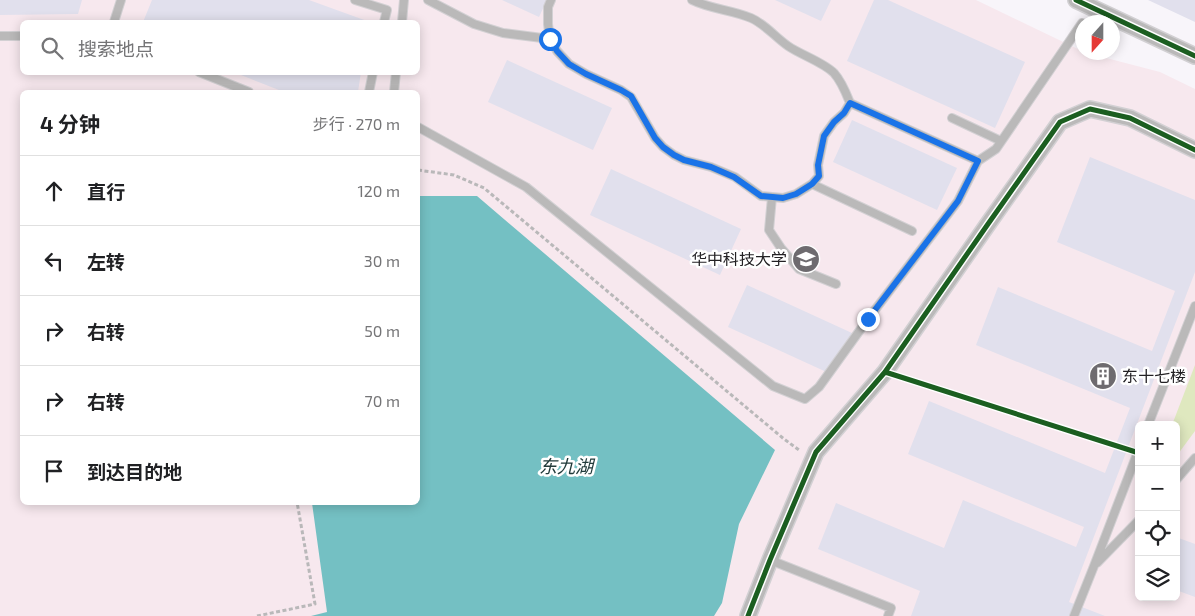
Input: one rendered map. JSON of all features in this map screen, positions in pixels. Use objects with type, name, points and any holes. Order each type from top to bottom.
[{"type":"street","points":[[1076,0],[1195,56]]},
{"type":"street","points":[[748,616],[816,452],[885,372],[1060,122],[1090,109],[1130,118],[1195,150]]},
{"type":"lane","points":[[115,20],[121,0]]},
{"type":"lane","points":[[355,0],[387,10],[384,20]]},
{"type":"lane","points":[[402,20],[404,0]]},
{"type":"lane","points":[[428,0],[474,24],[503,33],[550,39]]},
{"type":"lane","points":[[551,0],[548,7],[550,39],[557,51],[569,64],[631,96],[655,138],[674,155],[722,171],[761,196],[783,198],[796,194],[812,184],[819,176],[818,165],[824,136],[850,103]]},
{"type":"lane","points":[[692,0],[751,18],[785,44],[834,73],[844,87],[850,103],[978,161]]},
{"type":"lane","points":[[1088,15],[1093,8]]},
{"type":"lane","points":[[420,128],[526,186],[773,386],[806,399],[819,387],[958,201],[978,161],[996,149],[1075,35]]},
{"type":"lane","points":[[0,36],[20,36]]},
{"type":"lane","points":[[206,75],[243,90]]},
{"type":"lane","points":[[369,90],[372,75]]},
{"type":"lane","points":[[394,90],[396,75]]},
{"type":"lane","points":[[952,118],[1001,141]]},
{"type":"lane","points":[[812,184],[912,231]]},
{"type":"lane","points":[[772,197],[769,230],[781,248],[799,269],[836,284]]},
{"type":"lane","points":[[1150,421],[1195,306]]},
{"type":"lane","points":[[1180,475],[1195,458]]},
{"type":"lane","points":[[1074,616],[1135,459]]},
{"type":"lane","points":[[1094,566],[1135,524]]},
{"type":"lane","points":[[770,560],[891,608],[888,616]]},
{"type":"path","points":[[420,170],[454,175],[484,188],[784,439],[812,460]]},
{"type":"path","points":[[257,616],[315,604],[298,505]]},
{"type":"shaded area","name":"华中科技大学","points":[[0,0],[976,0],[1075,48],[1075,60],[1113,60],[1160,72],[1195,89],[1195,616],[0,616]]},
{"type":"green space","points":[[1195,365],[1195,431],[1180,451],[1180,421],[1174,421]]},
{"type":"water","name":"东九湖","points":[[420,196],[477,196],[775,450],[739,524],[722,603],[714,616],[311,616],[327,612],[312,505],[420,505]]},
{"type":"building","points":[[0,0],[82,0],[78,14],[0,15]]},
{"type":"building","points":[[152,0],[309,0],[364,20],[144,20]]},
{"type":"building","points":[[502,0],[547,0],[539,17]]},
{"type":"building","points":[[775,0],[831,0],[821,21]]},
{"type":"building","points":[[874,0],[888,0],[1025,62],[995,128],[847,61]]},
{"type":"building","points":[[1148,0],[1195,0],[1195,22]]},
{"type":"building","points":[[507,60],[612,108],[593,150],[488,102]]},
{"type":"building","points":[[241,75],[361,75],[358,90],[279,90]]},
{"type":"building","points":[[852,120],[957,168],[937,210],[833,162]]},
{"type":"building","name":"东十七楼","points":[[1090,157],[1195,200],[1195,272],[1138,421],[1135,421],[1135,429],[1069,602],[1105,616],[911,616],[920,591],[818,549],[836,503],[944,548],[963,500],[1076,547],[1084,527],[908,454],[929,401],[1105,473],[1130,408],[976,345],[998,287],[1152,351],[1175,291],[1057,242]]},
{"type":"building","points":[[611,169],[741,229],[720,275],[590,215]]},
{"type":"building","points":[[747,285],[852,333],[833,375],[728,327]]},
{"type":"building","points":[[1180,538],[1195,544],[1195,597],[1180,591]]},
{"type":"cycle path","points":[[1076,0],[1195,56]]},
{"type":"cycle path","points":[[748,616],[816,452],[885,372],[1060,122],[1090,109],[1130,118],[1195,150]]},
{"type":"cycle path","points":[[885,372],[1135,452]]},
{"type":"place","name":"华中科技大学","points":[[806,259]]},
{"type":"place","name":"东十七楼","points":[[1103,376]]},
{"type":"route","points":[[550,39],[557,51],[569,64],[631,96],[655,138],[663,147],[684,160],[711,167],[734,177],[761,196],[783,198],[796,194],[812,184],[819,176],[818,165],[824,136],[850,103],[978,161],[958,201],[868,319]]}]
